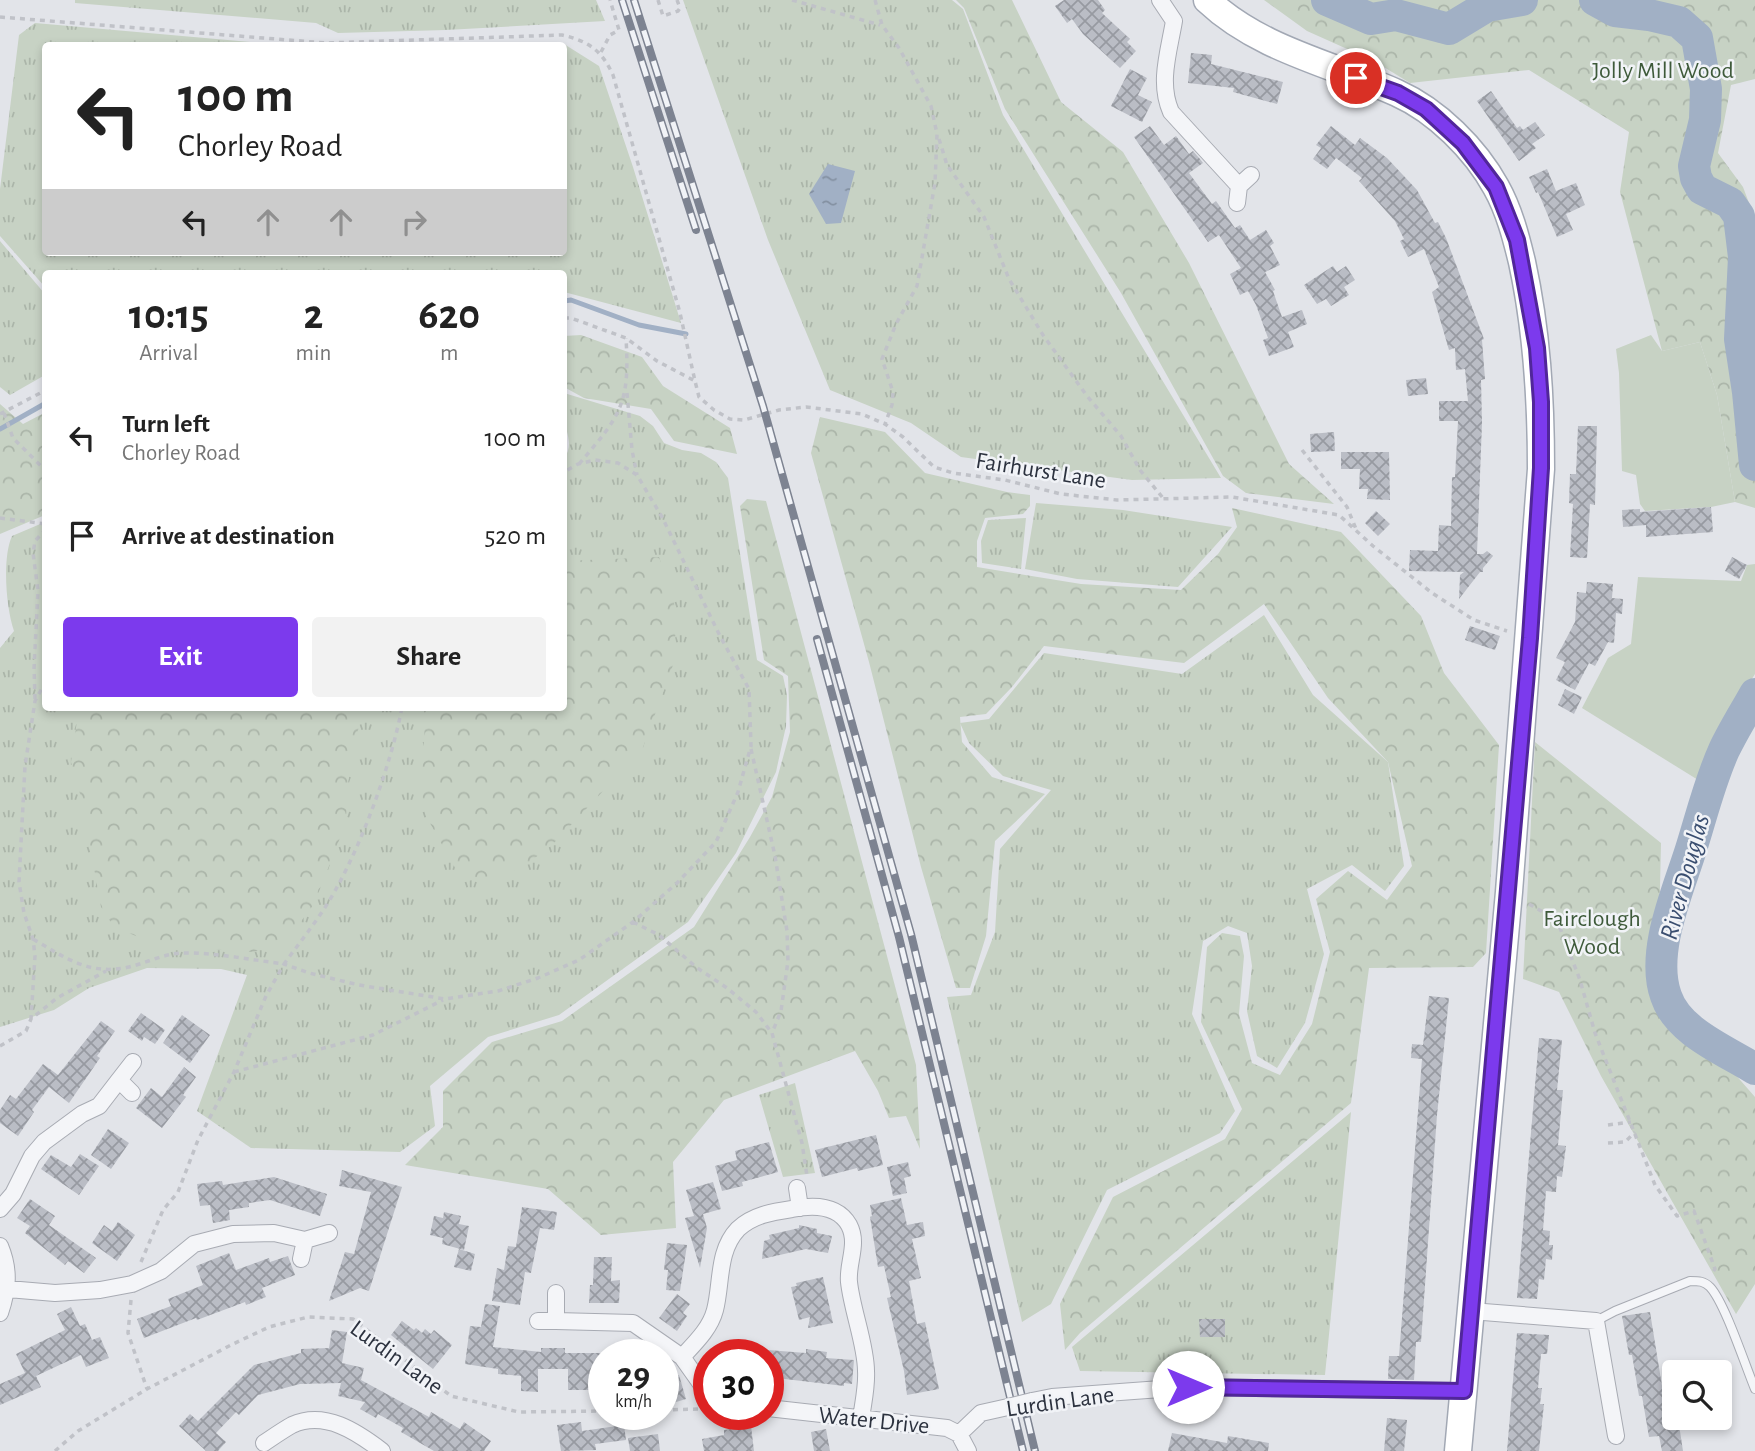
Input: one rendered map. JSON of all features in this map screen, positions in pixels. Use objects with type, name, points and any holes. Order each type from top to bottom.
[{"type":"main road","points":[[1207,0],[1244,27],[1290,51],[1398,93],[1426,109],[1463,143],[1496,187],[1517,240],[1528,290],[1541,402],[1541,468],[1509,892],[1458,1451]]},
{"type":"street","points":[[1160,0],[1174,21],[1164,81],[1165,99],[1171,112],[1243,188]]},
{"type":"street","points":[[0,1209],[13,1194],[32,1156],[44,1142],[82,1114],[99,1106],[133,1062]]},
{"type":"street","points":[[119,1080],[132,1093]]},
{"type":"street","points":[[797,1188],[800,1208]]},
{"type":"street","points":[[682,1357],[710,1324],[715,1310],[723,1256],[728,1243],[738,1230],[751,1219],[764,1214],[815,1206],[834,1211],[849,1225],[853,1237],[849,1281],[867,1370],[861,1419]]},
{"type":"street","points":[[8,1289],[55,1293],[100,1290],[132,1284],[161,1271],[194,1244],[233,1234],[274,1233],[304,1240],[329,1233]]},
{"type":"street","points":[[302,1259],[304,1240]]},
{"type":"street","points":[[0,1246],[4,1256],[8,1289],[0,1313]]},
{"type":"street","points":[[556,1293],[556,1321]]},
{"type":"street","points":[[1471,1311],[1596,1321],[1616,1436]]},
{"type":"street","points":[[538,1321],[633,1324],[682,1357],[693,1372]]},
{"type":"street","name":"Lurdin Lane","points":[[959,1434],[981,1413],[1032,1401],[1188,1387],[1464,1391]]},
{"type":"street","name":"Water Drive","points":[[784,1410],[935,1425],[959,1434],[968,1451]]},
{"type":"street","points":[[261,1442],[293,1425],[312,1420],[338,1424],[382,1451]]},
{"type":"lane","points":[[1596,1321],[1690,1281],[1701,1281],[1711,1288],[1721,1307],[1755,1389]]},
{"type":"path","points":[[601,52],[610,35],[620,30],[610,0]]},
{"type":"path","points":[[658,0],[663,16],[678,11],[680,8],[677,0]]},
{"type":"path","points":[[792,0],[882,25]]},
{"type":"path","points":[[876,0],[882,25],[899,48],[931,106],[947,165],[984,217],[1009,279],[1043,335],[1087,397],[1121,436],[1140,470],[1164,499]]},
{"type":"path","points":[[0,17],[313,42]]},
{"type":"path","points":[[360,42],[562,36],[590,44],[601,52],[613,75],[620,99],[680,313],[695,381]]},
{"type":"path","points":[[885,424],[892,405],[893,392],[882,359],[896,324],[917,286],[935,183],[937,134]]},
{"type":"path","name":"Fairhurst Lane","points":[[567,318],[626,338],[657,361],[695,381],[699,397],[730,419],[744,421],[779,410],[806,407],[862,414],[885,424],[934,467],[953,474],[1005,480],[1061,494],[1117,500],[1232,496],[1339,515],[1404,572],[1474,620],[1530,638]]},
{"type":"path","points":[[626,338],[626,391],[637,475],[662,517],[748,689],[751,746],[775,856],[787,931],[788,961],[781,1011],[772,1033]]},
{"type":"path","points":[[578,464],[613,423],[626,391]]},
{"type":"path","points":[[42,392],[2,414],[13,438],[42,467]]},
{"type":"path","points":[[1301,450],[1347,508],[1356,531]]},
{"type":"path","points":[[567,470],[578,464],[595,460],[618,463],[637,475]]},
{"type":"path","points":[[0,518],[42,526]]},
{"type":"path","points":[[0,1046],[26,1031],[31,1019],[35,956],[19,882],[25,766],[35,701],[38,591],[33,553],[35,541],[42,531]]},
{"type":"path","points":[[35,701],[42,688]]},
{"type":"path","points":[[147,1389],[128,1333],[132,1284],[163,1210],[178,1192],[198,1140],[234,1072],[266,996],[284,964],[324,910],[349,862],[370,813],[401,711]]},
{"type":"path","points":[[33,939],[82,967],[108,970],[131,967],[181,953],[284,964],[359,985],[445,999],[498,991],[538,978],[579,960],[633,922],[677,883],[716,842],[738,792],[751,746]]},
{"type":"path","points":[[1509,892],[1557,920],[1580,980],[1595,1033],[1655,1185],[1677,1216],[1694,1211],[1715,1269],[1706,1284]]},
{"type":"path","points":[[633,922],[659,935],[696,967],[727,988],[756,1012],[772,1033],[803,1143],[807,1174],[797,1188]]},
{"type":"path","points":[[31,1019],[57,998],[108,970]]},
{"type":"path","points":[[234,1072],[373,1035],[445,999]]},
{"type":"path","points":[[1608,1125],[1631,1122]]},
{"type":"path","points":[[1608,1143],[1625,1142],[1634,1132]]},
{"type":"path","name":"Lurdin Lane","points":[[55,1451],[78,1432],[147,1389],[269,1327],[308,1317],[353,1319],[451,1396],[519,1412],[588,1411]]},
{"type":"green space","points":[[75,0],[596,0],[605,21],[338,33],[316,23],[75,3]]},
{"type":"green space","points":[[683,0],[952,0],[963,9],[1003,115],[1221,478],[1132,480],[961,457],[911,423],[830,390],[768,240]]},
{"type":"green space","points":[[956,0],[1012,0],[1061,102],[1123,152],[1189,263],[1289,464],[1334,504],[1246,493],[1223,476],[1121,293],[1005,109],[964,8]]},
{"type":"green space","name":"Jolly Mill Wood","points":[[1264,0],[1755,0],[1755,79],[1731,85],[1718,153],[1743,187],[1755,219],[1755,508],[1735,502],[1717,395],[1700,342],[1662,351],[1620,192],[1629,132],[1529,70],[1410,83],[1374,61],[1307,31]]},
{"type":"green space","points":[[35,23],[251,42],[42,42],[42,256],[567,256],[567,46],[599,66],[681,323],[567,293],[567,270],[42,270],[42,284],[0,236],[0,189],[19,35]]},
{"type":"green space","points":[[0,241],[42,290],[42,377],[10,395],[0,387]]},
{"type":"green space","points":[[581,335],[642,357],[663,386],[730,428],[737,454],[674,441],[651,409],[584,398],[567,389],[567,336]]},
{"type":"green space","points":[[1651,335],[1662,351],[1700,342],[1717,395],[1735,502],[1711,507],[1645,511],[1640,504],[1636,475],[1622,471],[1616,349]]},
{"type":"green space","points":[[567,394],[640,416],[653,426],[664,443],[701,453],[716,462],[728,478],[757,660],[783,676],[787,695],[786,726],[776,772],[736,853],[688,922],[559,1015],[488,1037],[430,1086],[435,1126],[400,1152],[251,1148],[197,1111],[247,975],[221,969],[147,968],[89,988],[54,1010],[0,1027],[0,648],[14,631],[6,583],[7,557],[12,536],[42,523],[42,711],[567,711]]},
{"type":"green space","points":[[0,404],[23,424],[42,414],[42,516],[0,534]]},
{"type":"green space","points":[[820,417],[885,432],[925,473],[1030,495],[1030,506],[1023,514],[985,518],[977,541],[977,567],[1081,584],[1181,590],[1218,554],[1237,527],[1232,508],[1341,532],[1421,616],[1444,673],[1499,745],[1486,953],[1473,967],[1369,968],[1351,1103],[1080,1333],[1065,1350],[1060,1304],[1113,1197],[1225,1139],[1242,1109],[1201,1022],[1207,947],[1222,933],[1240,936],[1244,956],[1239,1014],[1252,1063],[1280,1075],[1312,1024],[1330,952],[1316,899],[1348,871],[1387,900],[1412,866],[1388,762],[1328,698],[1264,604],[1184,663],[1044,646],[1012,687],[986,714],[960,717],[962,742],[992,777],[1045,794],[995,841],[986,936],[970,988],[956,988],[921,867],[869,662],[811,453]]},
{"type":"green space","points":[[747,499],[766,501],[916,1065],[920,1149],[906,1116],[889,1118],[878,1091],[855,1051],[724,1100],[673,1162],[676,1228],[601,1235],[548,1189],[405,1165],[443,1127],[443,1091],[492,1042],[562,1021],[694,927],[772,797],[790,732],[788,676],[764,660],[740,506]]},
{"type":"green space","points":[[1036,503],[1123,510],[1232,527],[1178,587],[1077,579],[1025,569]]},
{"type":"green space","points":[[1026,518],[1021,569],[982,563],[981,541],[988,520]]},
{"type":"green space","points":[[659,557],[674,600],[676,657],[642,750],[552,845],[520,869],[463,882],[426,816],[421,789],[426,711],[567,711],[567,561]]},
{"type":"green space","points":[[1755,564],[1755,674],[1714,747],[1703,783],[1582,708],[1608,658],[1631,644],[1638,577],[1741,581],[1747,565]]},
{"type":"green space","points":[[1264,615],[1313,695],[1388,762],[1404,866],[1385,891],[1352,865],[1307,889],[1324,954],[1305,1023],[1277,1068],[1257,1056],[1247,1011],[1252,966],[1247,933],[1228,926],[1203,941],[1192,1014],[1235,1111],[1220,1133],[1107,1190],[1051,1304],[1022,1322],[947,997],[971,995],[995,932],[1000,849],[1051,790],[1003,776],[969,743],[960,723],[989,719],[1044,653],[1182,674]]},
{"type":"green space","points":[[78,711],[358,711],[361,715],[347,788],[346,823],[314,904],[287,940],[254,952],[172,946],[114,927],[101,907],[82,801],[71,762]]},
{"type":"green space","name":"Fairclough Wood","points":[[1535,742],[1661,843],[1659,932],[1693,1026],[1755,1097],[1755,1284],[1736,1314],[1601,1076],[1559,992],[1523,979]]},
{"type":"green space","points":[[795,1083],[815,1173],[783,1177],[759,1095]]},
{"type":"green space","points":[[1351,1112],[1325,1375],[1080,1371],[1072,1347]]},
{"type":"water","points":[[828,164],[855,171],[841,223],[826,224],[809,194]]},
{"type":"building","points":[[1064,0],[1098,0],[1105,10],[1102,13],[1130,39],[1127,42],[1136,51],[1120,68],[1083,34],[1072,19],[1067,23],[1055,6]]},
{"type":"building","points":[[1191,53],[1212,55],[1211,64],[1283,82],[1277,104],[1233,92],[1234,88],[1188,83]]},
{"type":"building","points":[[1130,69],[1147,78],[1138,95],[1152,102],[1142,122],[1111,106]]},
{"type":"building","points":[[1491,91],[1517,128],[1520,126],[1523,130],[1535,122],[1545,135],[1532,144],[1536,148],[1519,161],[1477,101]]},
{"type":"building","points":[[1150,126],[1164,145],[1176,136],[1189,154],[1193,151],[1200,159],[1203,163],[1189,173],[1212,204],[1216,201],[1235,228],[1240,225],[1250,240],[1266,230],[1274,243],[1270,246],[1280,265],[1265,272],[1275,290],[1273,291],[1282,317],[1302,310],[1307,324],[1288,332],[1294,347],[1269,356],[1263,340],[1268,338],[1256,305],[1248,291],[1240,295],[1230,274],[1241,268],[1219,235],[1208,242],[1134,137]]},
{"type":"building","points":[[1331,126],[1355,145],[1360,138],[1387,158],[1417,190],[1446,238],[1484,339],[1485,379],[1481,380],[1477,554],[1487,551],[1493,556],[1459,599],[1460,575],[1464,572],[1409,571],[1410,550],[1438,551],[1439,525],[1451,526],[1452,477],[1455,477],[1458,421],[1439,421],[1439,401],[1468,401],[1465,369],[1456,370],[1455,348],[1449,350],[1432,292],[1439,287],[1424,249],[1408,257],[1400,241],[1404,239],[1395,221],[1359,181],[1362,178],[1336,158],[1327,169],[1313,159],[1321,148],[1316,145]]},
{"type":"building","points":[[1547,169],[1556,191],[1576,183],[1585,205],[1566,214],[1573,230],[1557,237],[1529,177]]},
{"type":"building","points":[[1333,266],[1337,272],[1346,266],[1355,280],[1344,287],[1349,295],[1331,306],[1326,299],[1317,304],[1304,285]]},
{"type":"building","points":[[1426,378],[1428,394],[1408,396],[1406,380]]},
{"type":"building","points":[[1578,426],[1597,426],[1595,505],[1590,504],[1587,558],[1570,557],[1573,504],[1569,503],[1570,474],[1576,474]]},
{"type":"building","points":[[1334,432],[1335,451],[1311,452],[1310,434]]},
{"type":"building","points":[[1341,452],[1389,452],[1390,500],[1367,499],[1368,489],[1359,489],[1360,469],[1341,469]]},
{"type":"building","points":[[1711,507],[1713,532],[1646,537],[1646,525],[1623,527],[1622,510],[1640,509],[1640,512]]},
{"type":"building","points":[[1376,511],[1390,524],[1378,536],[1365,523]]},
{"type":"building","points":[[1732,557],[1747,565],[1739,579],[1725,571]]},
{"type":"building","points":[[1587,582],[1613,584],[1612,598],[1623,599],[1622,614],[1616,613],[1614,643],[1608,642],[1595,666],[1589,663],[1575,690],[1556,680],[1565,662],[1556,658],[1575,622],[1577,592],[1586,593]]},
{"type":"building","points":[[1470,626],[1500,636],[1495,650],[1465,640]]},
{"type":"building","points":[[1565,689],[1582,697],[1574,714],[1558,705]]},
{"type":"building","points":[[1429,996],[1449,998],[1437,1115],[1421,1342],[1416,1342],[1414,1380],[1388,1379],[1389,1356],[1399,1356],[1422,1059],[1411,1058],[1412,1044],[1423,1045]]},
{"type":"building","points":[[141,1013],[165,1030],[155,1044],[144,1037],[142,1041],[128,1031]]},
{"type":"building","points":[[182,1015],[210,1035],[190,1063],[163,1043]]},
{"type":"building","points":[[101,1021],[115,1031],[69,1103],[49,1087],[18,1136],[0,1123],[0,1110],[10,1095],[16,1099],[43,1064],[58,1075]]},
{"type":"building","points":[[1539,1038],[1562,1040],[1557,1090],[1563,1090],[1558,1145],[1566,1146],[1562,1177],[1557,1176],[1556,1192],[1546,1191],[1543,1230],[1550,1231],[1552,1260],[1546,1259],[1544,1280],[1539,1279],[1537,1299],[1517,1298]]},
{"type":"building","points":[[184,1067],[196,1077],[183,1095],[186,1097],[162,1128],[136,1108],[151,1088],[162,1097]]},
{"type":"building","points":[[108,1129],[129,1143],[111,1169],[91,1155]]},
{"type":"building","points":[[876,1135],[883,1165],[822,1177],[815,1150]]},
{"type":"building","points":[[769,1142],[778,1172],[722,1191],[715,1166],[737,1160],[735,1151]]},
{"type":"building","points":[[80,1154],[99,1166],[79,1195],[41,1169],[51,1155],[71,1167]]},
{"type":"building","points":[[908,1162],[911,1176],[904,1178],[907,1193],[893,1196],[887,1167]]},
{"type":"building","points":[[342,1170],[402,1187],[369,1291],[360,1288],[329,1301],[345,1252],[354,1254],[371,1192],[339,1186]]},
{"type":"building","points":[[274,1177],[327,1194],[320,1216],[270,1200],[229,1210],[230,1220],[213,1223],[210,1205],[200,1206],[197,1184],[222,1181],[223,1185]]},
{"type":"building","points":[[713,1182],[721,1209],[703,1214],[707,1228],[700,1268],[685,1218],[694,1216],[686,1190]]},
{"type":"building","points":[[901,1198],[907,1225],[923,1222],[925,1236],[912,1239],[921,1278],[909,1281],[917,1324],[925,1322],[939,1389],[907,1395],[887,1298],[891,1297],[884,1266],[878,1267],[870,1217],[870,1205]]},
{"type":"building","points":[[30,1199],[55,1216],[49,1225],[96,1258],[84,1273],[68,1261],[65,1265],[25,1233],[30,1226],[17,1218]]},
{"type":"building","points":[[522,1207],[557,1212],[554,1230],[540,1228],[531,1273],[525,1272],[520,1305],[492,1301],[497,1268],[504,1270],[508,1246],[516,1247]]},
{"type":"building","points":[[444,1212],[461,1216],[459,1224],[469,1226],[464,1250],[442,1244],[443,1238],[430,1235],[434,1216],[443,1218]]},
{"type":"building","points":[[118,1222],[135,1235],[117,1261],[92,1243],[104,1225],[112,1231]]},
{"type":"building","points":[[799,1225],[832,1236],[828,1253],[806,1249],[762,1259],[764,1241],[770,1239],[769,1235],[799,1228]]},
{"type":"building","points":[[667,1243],[687,1245],[680,1291],[666,1290],[668,1270],[664,1270]]},
{"type":"building","points":[[459,1249],[475,1254],[471,1271],[454,1267]]},
{"type":"building","points":[[229,1253],[236,1270],[269,1258],[270,1262],[288,1256],[295,1275],[262,1288],[266,1297],[197,1320],[196,1318],[144,1338],[137,1319],[171,1306],[168,1299],[203,1285],[196,1266]]},
{"type":"building","points":[[594,1257],[612,1257],[611,1281],[620,1280],[619,1303],[589,1303]]},
{"type":"building","points":[[823,1277],[833,1323],[808,1328],[810,1317],[799,1320],[791,1287],[797,1286],[796,1283]]},
{"type":"building","points":[[677,1294],[690,1304],[683,1313],[687,1316],[677,1331],[659,1318]]},
{"type":"building","points":[[485,1304],[500,1306],[493,1347],[541,1352],[541,1348],[565,1348],[565,1353],[588,1353],[588,1390],[568,1390],[568,1369],[538,1369],[538,1392],[521,1391],[521,1376],[498,1374],[498,1369],[465,1364],[470,1326],[481,1327]]},
{"type":"building","points":[[71,1307],[80,1326],[85,1324],[92,1340],[100,1337],[109,1358],[86,1367],[81,1355],[36,1376],[41,1387],[0,1405],[0,1384],[25,1373],[16,1354],[65,1330],[57,1314]]},
{"type":"building","points":[[1650,1312],[1662,1386],[1662,1430],[1680,1430],[1683,1451],[1662,1451],[1659,1436],[1649,1437],[1622,1316]]},
{"type":"building","points":[[1199,1319],[1225,1319],[1225,1337],[1200,1337]]},
{"type":"building","points":[[402,1321],[422,1333],[425,1329],[431,1334],[434,1330],[452,1345],[433,1369],[391,1335]]},
{"type":"building","points":[[332,1330],[347,1332],[342,1363],[364,1368],[361,1380],[429,1417],[431,1412],[460,1429],[464,1422],[491,1441],[484,1451],[434,1451],[401,1432],[403,1428],[378,1414],[376,1418],[360,1409],[365,1402],[338,1396],[341,1383],[300,1384],[258,1395],[239,1415],[236,1412],[216,1433],[226,1442],[218,1451],[206,1451],[179,1426],[190,1414],[198,1421],[254,1365],[301,1353],[301,1349],[329,1348]]},
{"type":"building","points":[[1517,1333],[1549,1335],[1547,1354],[1541,1354],[1538,1388],[1542,1388],[1540,1404],[1544,1404],[1539,1451],[1507,1451]]},
{"type":"building","points":[[806,1349],[827,1352],[826,1358],[854,1360],[852,1384],[844,1383],[844,1386],[784,1379],[784,1351],[806,1353]]},
{"type":"building","points":[[679,1375],[686,1399],[679,1401]]},
{"type":"building","points":[[1387,1418],[1407,1420],[1404,1451],[1384,1451]]},
{"type":"building","points":[[581,1422],[582,1431],[625,1430],[626,1440],[595,1444],[596,1450],[561,1451],[557,1425]]},
{"type":"building","points":[[826,1429],[830,1451],[814,1451],[811,1432]]},
{"type":"building","points":[[724,1430],[751,1430],[754,1451],[704,1451],[702,1439],[724,1435]]},
{"type":"building","points":[[1172,1433],[1227,1443],[1228,1436],[1269,1443],[1268,1451],[1168,1451]]},
{"type":"building","points":[[658,1434],[660,1451],[630,1451],[628,1438]]},
{"type":"waterway","name":"River Douglas","points":[[1327,0],[1371,19],[1396,15],[1449,29],[1487,6],[1522,0]]},
{"type":"waterway","name":"River Douglas","points":[[1595,0],[1615,11],[1679,22],[1697,38],[1706,89],[1705,120],[1694,166],[1702,189],[1730,203],[1739,216],[1744,257],[1740,339],[1755,465]]},
{"type":"waterway","points":[[567,301],[639,325],[686,334]]},
{"type":"waterway","points":[[0,429],[42,405]]},
{"type":"waterway","name":"River Douglas","points":[[1755,694],[1714,774],[1668,920],[1661,960],[1666,996],[1681,1020],[1704,1039],[1755,1069]]},
{"type":"railway","points":[[622,0],[696,230]]},
{"type":"railway","points":[[634,0],[763,406],[911,934],[1035,1451]]},
{"type":"railway","points":[[817,639],[899,937],[1023,1451]]},
{"type":"route","points":[[1188,1387],[1464,1391],[1530,638],[1541,468],[1541,402],[1537,348],[1517,240],[1496,187],[1463,143],[1426,109],[1398,93],[1356,78]]}]
